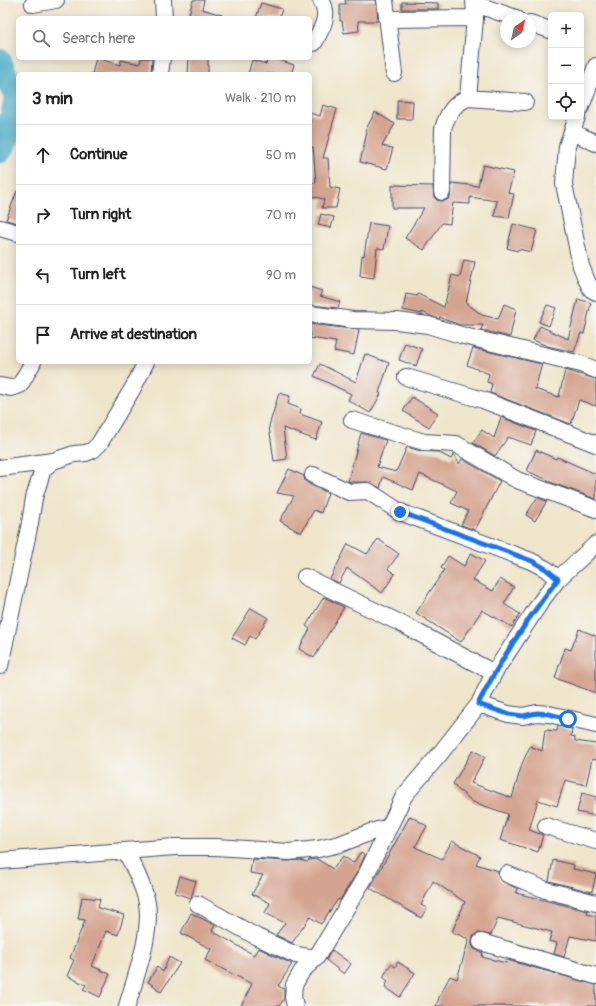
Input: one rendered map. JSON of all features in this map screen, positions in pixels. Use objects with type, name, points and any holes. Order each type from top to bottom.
[{"type":"street","points":[[33,4],[56,0]]},
{"type":"street","points":[[163,0],[164,16]]},
{"type":"street","points":[[314,43],[326,17],[325,6],[322,0]]},
{"type":"street","points":[[385,0],[394,73]]},
{"type":"street","points":[[387,19],[475,7],[500,14]]},
{"type":"street","points":[[468,98],[475,7]]},
{"type":"street","points":[[536,25],[548,29]]},
{"type":"street","points":[[160,72],[162,60]]},
{"type":"street","points":[[584,99],[596,69]]},
{"type":"street","points":[[442,192],[443,129],[453,108],[460,101],[468,98],[525,102]]},
{"type":"street","points":[[576,120],[567,146],[564,184],[581,266],[591,289],[596,292]]},
{"type":"street","points":[[572,132],[596,143]]},
{"type":"street","points":[[0,228],[16,232]]},
{"type":"street","points":[[312,314],[353,320],[397,321],[428,325],[509,347],[581,364],[596,370]]},
{"type":"street","points":[[0,386],[11,388],[20,385],[32,364]]},
{"type":"street","points":[[0,468],[52,461],[93,450],[99,444],[133,388],[145,364]]},
{"type":"street","points":[[406,377],[484,400],[596,444]]},
{"type":"street","points":[[352,420],[424,442],[456,444],[517,480],[596,509]]},
{"type":"street","points":[[0,666],[34,498],[43,469],[52,461]]},
{"type":"street","points":[[313,475],[349,492],[368,491],[400,512],[532,561],[546,569],[558,579]]},
{"type":"street","points":[[295,1006],[293,997],[294,985],[302,971],[316,958],[365,876],[404,796],[439,755],[478,704],[494,673],[518,635],[558,579],[596,544]]},
{"type":"street","points":[[305,577],[400,623],[494,673]]},
{"type":"street","points":[[478,704],[508,714],[523,716],[537,713],[549,714],[596,725]]},
{"type":"street","points":[[546,826],[596,841]]},
{"type":"street","points":[[0,861],[174,847],[216,847],[289,852],[318,849],[340,844],[389,827]]},
{"type":"street","points":[[126,851],[143,888],[147,902],[148,919],[146,938],[127,1006]]},
{"type":"street","points":[[507,874],[546,890],[596,903]]},
{"type":"street","points":[[198,904],[257,937],[296,955],[316,958]]},
{"type":"street","points":[[481,942],[596,976]]},
{"type":"building","points":[[193,0],[204,0],[202,9],[222,15],[222,16],[189,16]]},
{"type":"building","points":[[345,0],[376,0],[378,21],[358,21],[359,31],[344,33],[342,21],[340,21],[340,4],[346,4]]},
{"type":"building","points":[[402,2],[438,3],[438,9],[402,9]]},
{"type":"building","points":[[261,3],[282,9],[280,16],[257,16]]},
{"type":"building","points":[[96,60],[103,60],[120,65],[121,60],[140,64],[141,60],[152,60],[151,72],[92,72]]},
{"type":"building","points":[[189,60],[208,60],[208,72],[188,72]]},
{"type":"building","points":[[252,60],[266,64],[267,60],[279,60],[294,65],[292,72],[249,72]]},
{"type":"building","points":[[397,100],[413,101],[412,119],[397,119]]},
{"type":"building","points":[[323,105],[337,109],[323,158],[328,158],[330,187],[340,189],[336,208],[322,208],[324,199],[312,196],[312,182],[316,183],[312,147],[312,114],[320,116]]},
{"type":"building","points":[[375,112],[395,124],[382,146],[393,148],[387,169],[360,162],[367,132],[365,131]]},
{"type":"building","points":[[483,165],[514,172],[508,193],[514,194],[509,218],[494,216],[497,201],[470,197],[470,204],[453,203],[450,224],[442,223],[424,250],[405,238],[424,208],[392,208],[392,185],[433,186],[434,197],[437,200],[447,200],[450,197],[452,183],[478,186]]},
{"type":"building","points":[[16,194],[16,222],[6,220]]},
{"type":"building","points":[[321,214],[334,217],[331,228],[318,225]]},
{"type":"building","points":[[369,223],[388,226],[384,249],[377,248],[374,278],[360,276],[362,255],[364,256]]},
{"type":"building","points":[[513,224],[537,230],[531,252],[518,249],[517,251],[507,248]]},
{"type":"building","points":[[464,260],[475,262],[466,303],[482,315],[498,319],[504,304],[516,309],[510,337],[481,330],[483,325],[461,325],[440,317],[439,319],[422,312],[422,314],[403,310],[406,294],[417,296],[418,294],[444,307],[452,275],[460,277]]},
{"type":"building","points":[[312,288],[322,291],[320,296],[340,302],[338,308],[312,305]]},
{"type":"building","points":[[578,299],[591,303],[584,334],[581,333],[574,352],[547,346],[533,340],[540,326],[568,339]]},
{"type":"building","points":[[547,305],[556,308],[549,326],[539,322]]},
{"type":"building","points":[[312,324],[359,330],[354,355],[334,351],[336,342],[312,338]]},
{"type":"building","points":[[405,343],[422,349],[416,366],[399,360]]},
{"type":"building","points":[[473,348],[542,364],[535,389],[559,397],[565,370],[596,379],[596,406],[579,400],[571,424],[490,393],[492,384],[487,382],[489,374],[467,365]]},
{"type":"building","points":[[365,354],[389,363],[379,393],[381,394],[370,413],[348,400],[351,394],[314,376],[320,364],[356,382]]},
{"type":"building","points":[[279,393],[290,396],[288,404],[301,409],[300,414],[322,422],[316,440],[283,428],[287,459],[274,461],[269,426]]},
{"type":"building","points":[[412,397],[438,413],[429,427],[403,411]]},
{"type":"building","points":[[501,417],[536,431],[531,445],[508,437],[495,456],[473,443],[482,430],[494,438]]},
{"type":"building","points":[[361,433],[386,440],[377,467],[396,472],[407,447],[421,451],[438,452],[451,459],[454,454],[459,464],[462,459],[500,481],[475,530],[461,525],[468,511],[451,503],[457,491],[420,474],[413,490],[383,477],[380,488],[368,482],[348,481]]},
{"type":"building","points":[[536,450],[556,459],[557,457],[596,474],[596,499],[547,481],[548,480],[527,471]]},
{"type":"building","points":[[289,469],[304,476],[305,481],[309,484],[328,493],[321,513],[314,510],[301,533],[280,521],[294,496],[277,493]]},
{"type":"building","points":[[537,498],[547,501],[535,521],[526,515]]},
{"type":"building","points":[[378,539],[399,554],[388,569],[395,574],[382,593],[347,568],[339,583],[330,579],[348,544],[367,554]]},
{"type":"building","points":[[471,553],[485,561],[473,580],[493,591],[500,579],[514,587],[504,604],[520,614],[512,627],[482,610],[461,642],[416,613],[444,570],[441,568],[448,556],[464,566]]},
{"type":"building","points":[[324,597],[344,607],[314,658],[299,649],[310,629],[306,626]]},
{"type":"building","points":[[251,608],[268,618],[255,639],[250,636],[245,645],[232,638]]},
{"type":"building","points":[[579,629],[596,636],[596,693],[555,678],[565,648],[571,650]]},
{"type":"building","points":[[558,726],[572,729],[571,736],[575,737],[575,741],[596,744],[596,760],[592,759],[586,785],[565,780],[557,806],[538,800],[529,830],[543,835],[538,852],[500,840],[508,814],[473,802],[453,784],[473,750],[485,757],[471,783],[512,798],[522,764],[530,746],[542,751],[545,730],[557,731]]},
{"type":"building","points":[[582,793],[596,797],[596,816],[577,812]]},
{"type":"building","points":[[410,816],[427,826],[415,847],[442,859],[452,841],[480,856],[476,864],[498,871],[500,880],[518,889],[516,893],[588,911],[587,914],[596,916],[596,941],[570,936],[564,957],[554,954],[557,943],[549,941],[552,932],[498,918],[491,935],[478,933],[474,935],[472,944],[474,949],[483,953],[482,957],[506,963],[507,960],[596,985],[596,1006],[436,1006],[450,976],[457,979],[469,939],[452,932],[465,902],[433,881],[421,905],[427,908],[421,918],[370,888]]},
{"type":"building","points":[[361,852],[365,855],[357,872],[340,900],[338,899],[321,924],[310,917],[292,943],[276,935],[285,923],[265,913],[270,903],[252,894],[263,875],[250,873],[252,859],[288,861],[300,860],[307,862],[309,860],[317,859],[333,869],[343,856],[353,863]]},
{"type":"building","points":[[553,860],[574,865],[573,869],[596,874],[592,892],[549,881]]},
{"type":"building","points":[[180,876],[196,881],[191,898],[175,893]]},
{"type":"building","points":[[82,897],[100,899],[98,908],[124,915],[118,935],[106,931],[92,966],[110,974],[100,997],[83,989],[86,985],[67,976],[74,960],[70,958],[85,920],[78,919]]},
{"type":"building","points":[[191,913],[215,925],[212,931],[254,955],[258,948],[292,964],[278,986],[284,989],[284,999],[279,1006],[241,1006],[252,984],[205,960],[211,949],[181,933]]},
{"type":"building","points":[[332,950],[351,964],[344,974],[326,960]]},
{"type":"building","points":[[169,957],[180,963],[161,992],[148,982],[157,967],[163,972]]},
{"type":"building","points":[[398,962],[415,973],[400,997],[385,987],[388,981],[383,977],[391,964],[395,967]]},
{"type":"waterway","points":[[0,61],[16,98],[6,141],[0,151]]},
{"type":"route","points":[[400,512],[532,561],[546,569],[558,579],[514,641],[494,673],[478,704],[508,714],[523,716],[537,713],[549,714],[568,719]]}]
